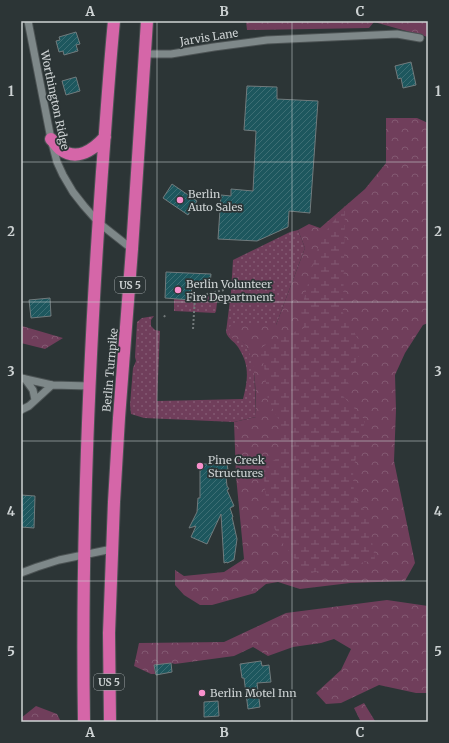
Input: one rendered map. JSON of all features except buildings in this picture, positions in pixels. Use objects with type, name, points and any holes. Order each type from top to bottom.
[{"type":"highway","name":"Berlin Turnpike","points":[[84,722],[84,554],[90,386],[95,277],[114,21]]},
{"type":"highway","name":"Berlin Turnpike","points":[[110,722],[109,633],[112,550],[119,418],[147,21]]},
{"type":"highway","points":[[51,139],[60,149],[69,154],[78,154],[88,152],[105,137]]},
{"type":"street","name":"Worthington Ridge","points":[[28,21],[51,139],[63,175],[73,192],[99,223],[132,249]]},
{"type":"street","name":"Jarvis Lane","points":[[145,54],[172,54],[214,46],[267,40],[397,34],[420,38]]},
{"type":"street","points":[[23,378],[52,385],[90,386]]},
{"type":"street","points":[[23,378],[33,390],[35,400]]},
{"type":"street","points":[[21,410],[29,406],[52,385]]},
{"type":"street","points":[[21,573],[59,560],[84,554],[112,550]]},
{"type":"path","points":[[191,296],[200,297],[224,290]]},
{"type":"path","points":[[193,329],[195,296]]},
{"type":"green space","points":[[246,21],[428,21],[428,37],[374,22],[369,28],[247,30]]},
{"type":"green space","points":[[386,118],[417,118],[428,123],[428,323],[423,325],[405,353],[395,375],[396,410],[394,461],[415,563],[405,581],[350,583],[300,589],[278,582],[266,584],[255,593],[212,605],[200,605],[184,595],[175,585],[175,570],[184,576],[224,572],[244,559],[236,476],[234,422],[256,417],[255,387],[253,365],[246,347],[241,340],[235,341],[228,330],[231,325],[276,325],[305,248],[298,230],[309,224],[320,228],[365,189],[386,163]]},
{"type":"green space","points":[[345,206],[343,313],[362,346],[343,396],[365,420],[353,470],[354,497],[368,515],[375,560],[306,574],[282,542],[268,517],[264,478],[267,464],[280,457],[279,420],[268,401],[264,365],[258,350],[270,342],[304,328],[301,311],[321,238]]},
{"type":"green space","points":[[298,230],[305,248],[276,325],[231,325],[245,344],[254,365],[256,417],[234,422],[144,418],[131,414],[130,405],[133,368],[136,361],[137,322],[142,318],[154,316],[151,320],[151,326],[155,330],[160,331],[157,401],[243,399],[247,379],[245,360],[238,347],[226,332],[233,260],[290,232]]},
{"type":"green space","points":[[214,294],[218,294],[215,313],[174,311],[174,299],[200,300]]},
{"type":"green space","points":[[21,325],[63,338],[45,349],[21,343]]},
{"type":"green space","points":[[387,600],[428,606],[428,693],[416,693],[379,685],[341,703],[326,704],[316,693],[341,670],[351,649],[334,639],[321,643],[293,647],[268,656],[253,647],[234,656],[175,664],[154,665],[155,674],[151,674],[134,666],[139,643],[224,642],[286,613]]},
{"type":"green space","points":[[364,703],[375,722],[361,722],[354,708]]},
{"type":"green space","points":[[36,706],[57,714],[61,722],[21,722],[21,718]]},
{"type":"place","name":"Berlin Auto Sales","points":[[180,200]]},
{"type":"place","name":"Berlin Volunteer Fire Department","points":[[178,290]]},
{"type":"place","name":"Pine Creek Structures","points":[[200,466]]},
{"type":"place","name":"Berlin Motel Inn","points":[[202,693]]}]
